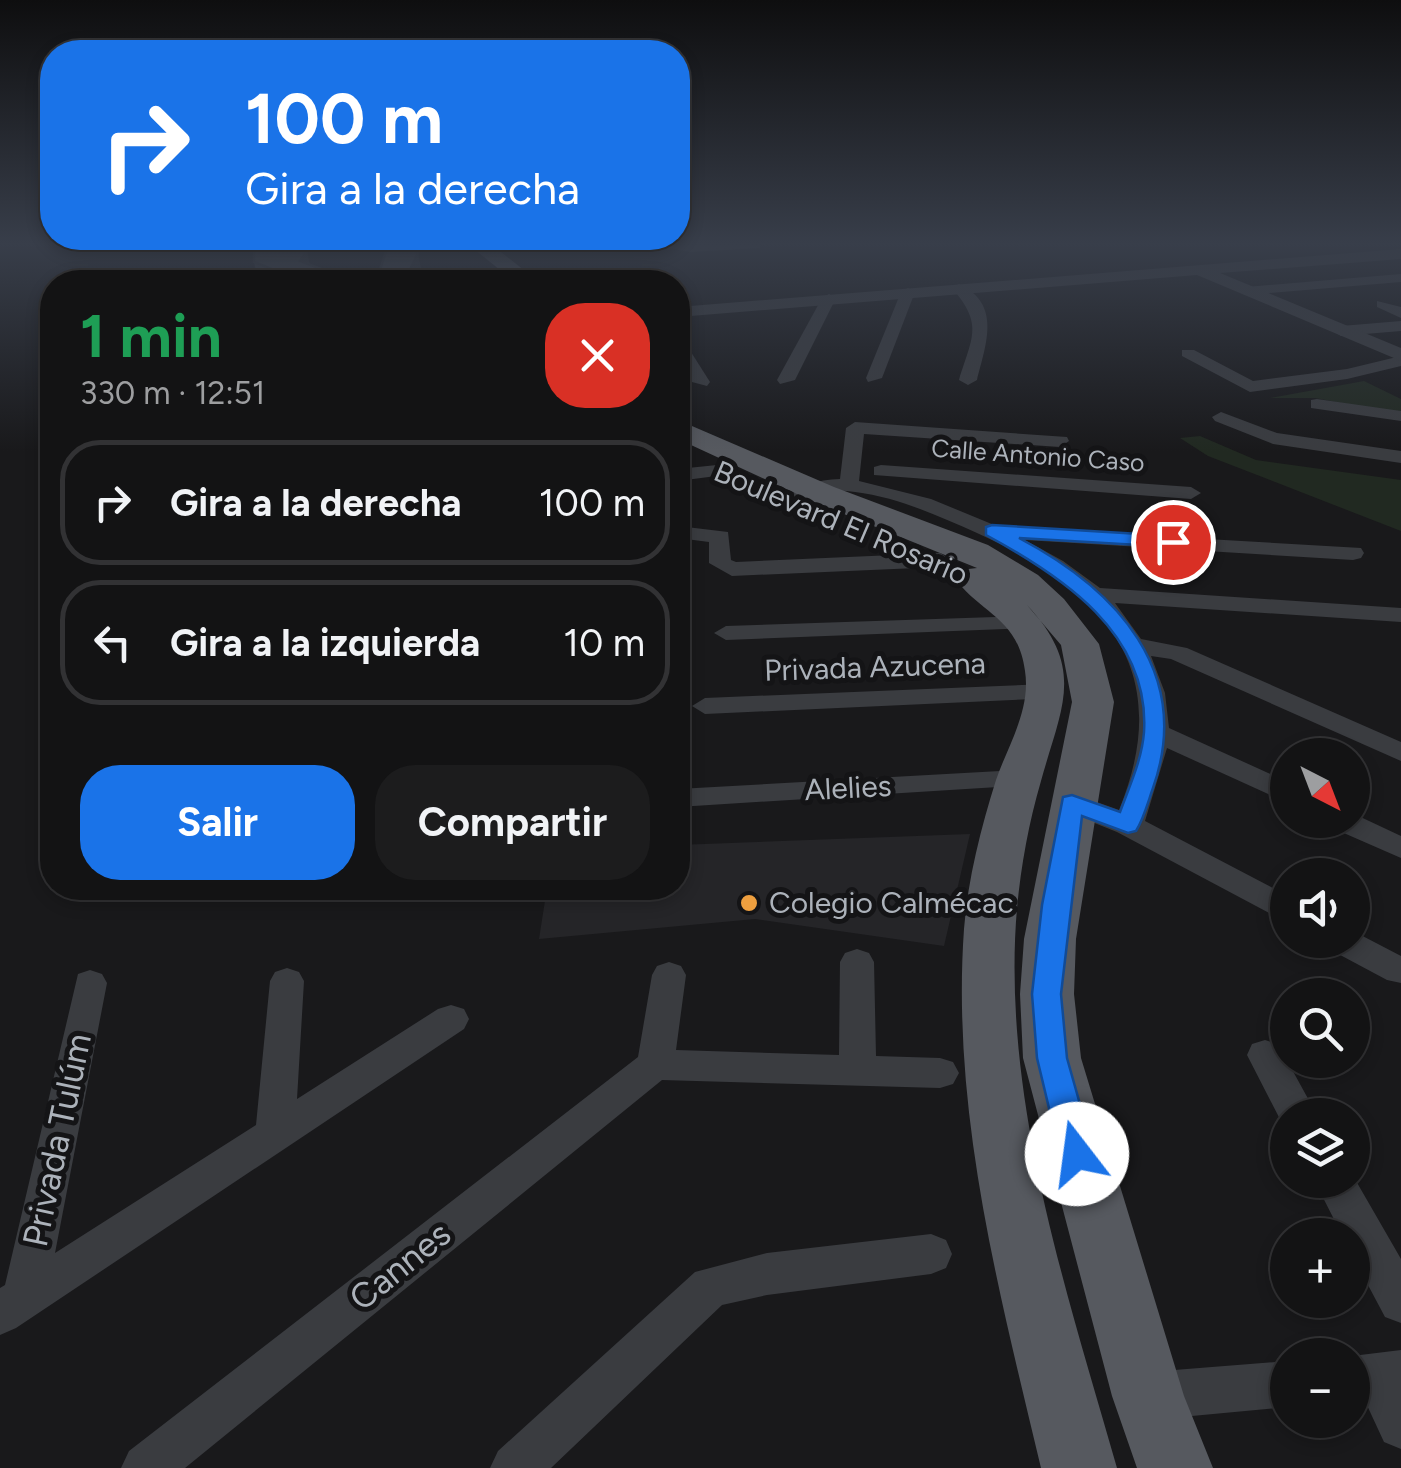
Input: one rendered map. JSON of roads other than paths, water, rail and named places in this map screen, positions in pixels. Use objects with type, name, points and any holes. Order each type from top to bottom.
[{"type":"main road","name":"Boulevard El Rosario","points":[[690,435],[817,493],[976,552],[1026,583],[1080,644],[1093,702],[1050,939],[1046,994],[1052,1058],[1148,1396],[1175,1468]]},
{"type":"main road","name":"Boulevard El Rosario","points":[[691,466],[817,493],[947,537],[988,588],[1023,623],[1040,652],[1048,692]]},
{"type":"main road","points":[[1048,692],[1019,779],[999,860],[990,926],[994,1066],[1035,1297],[1079,1468]]},
{"type":"street","points":[[786,380],[820,314]]},
{"type":"street","points":[[874,378],[899,314]]},
{"type":"street","points":[[968,380],[984,318],[982,314]]},
{"type":"street","points":[[1299,314],[1401,358]]},
{"type":"street","points":[[1341,331],[1401,326]]},
{"type":"street","points":[[1188,354],[1250,387],[1347,374],[1401,358]]},
{"type":"street","points":[[690,364],[701,382]]},
{"type":"street","points":[[1317,404],[1401,416]]},
{"type":"street","points":[[1221,417],[1273,438],[1401,457]]},
{"type":"street","points":[[817,493],[854,428],[1060,441]]},
{"type":"street","name":"Calle Antonio Caso","points":[[881,472],[1192,494]]},
{"type":"street","points":[[947,537],[958,478]]},
{"type":"street","points":[[992,531],[1048,561],[1092,595],[1134,646],[1152,694],[1155,732],[1150,764],[1128,825]]},
{"type":"street","points":[[690,533],[720,537],[720,563],[732,569],[992,531],[1353,552]]},
{"type":"street","points":[[1092,595],[1401,615]]},
{"type":"street","points":[[726,633],[1023,623]]},
{"type":"street","points":[[1134,646],[1178,652],[1401,752]]},
{"type":"street","name":"Privada Azucena","points":[[705,706],[1048,692]]},
{"type":"street","points":[[1155,732],[1270,786]]},
{"type":"street","name":"Alelies","points":[[690,797],[1019,779]]},
{"type":"street","points":[[1072,803],[1128,825],[1270,901]]},
{"type":"street","points":[[1370,834],[1401,848]]},
{"type":"street","points":[[1370,956],[1398,971]]},
{"type":"street","points":[[857,962],[857,1069]]},
{"type":"street","points":[[668,975],[656,1065],[940,1073]]},
{"type":"street","points":[[275,1134],[287,981]]},
{"type":"street","name":"Privada Tulúm","points":[[12,1305],[90,982]]},
{"type":"street","name":"Privada Tulúm","points":[[12,1305],[450,1019]]},
{"type":"street","points":[[1265,1055],[1289,1098]]},
{"type":"street","name":"Cannes","points":[[146,1468],[656,1065]]},
{"type":"street","points":[[1344,1198],[1401,1302]]},
{"type":"street","points":[[515,1468],[710,1287],[767,1274],[930,1254]]},
{"type":"street","points":[[1377,1376],[1401,1425]]},
{"type":"street","points":[[1148,1396],[1270,1386]]},
{"type":"place","name":"Colegio Calmécac","points":[[749,903]]}]
